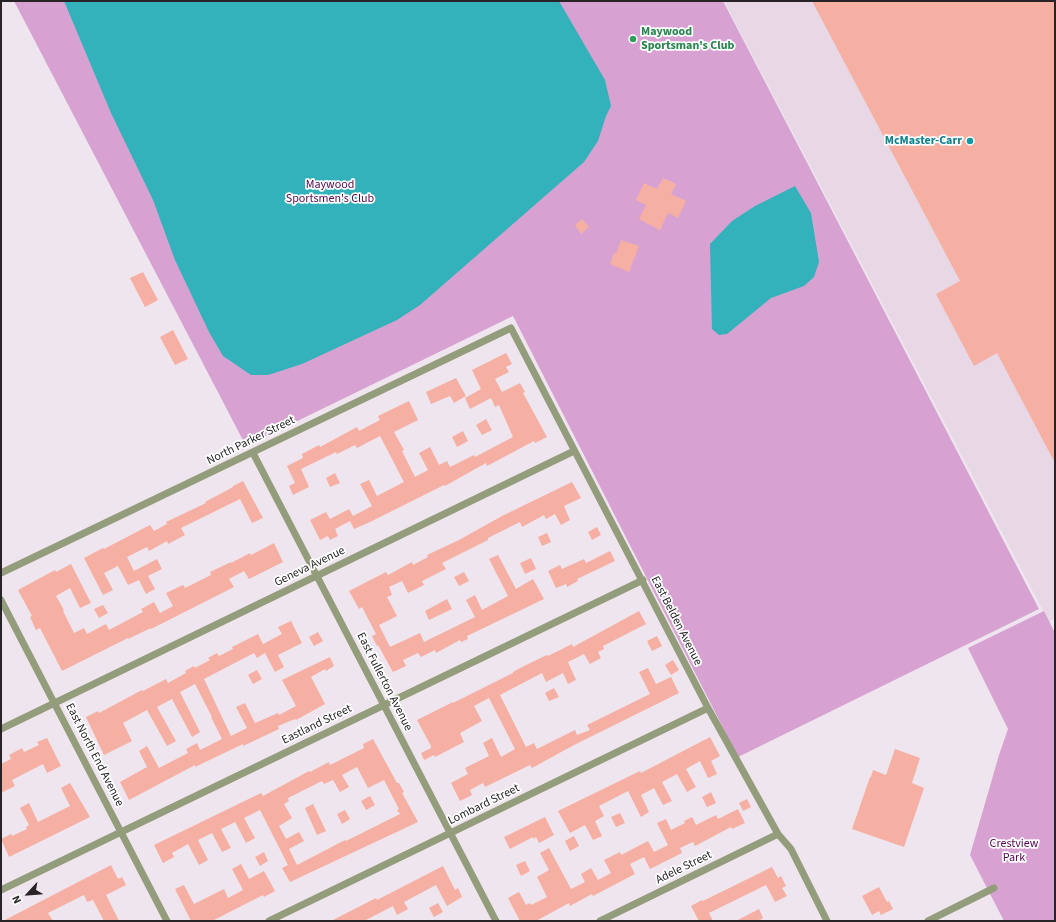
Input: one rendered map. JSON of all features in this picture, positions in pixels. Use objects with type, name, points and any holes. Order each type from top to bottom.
[{"type":"street","name":"East Belden Avenue","points":[[511,328],[643,580],[708,708],[778,834],[791,849],[827,921]]},
{"type":"street","name":"North Parker Street","points":[[1,574],[511,328]]},
{"type":"street","name":"Geneva Avenue","points":[[1,729],[574,450]]},
{"type":"street","name":"East Fullerton Avenue","points":[[253,453],[496,921]]},
{"type":"street","name":"Eastland Street","points":[[1,890],[643,580]]},
{"type":"street","name":"East North End Avenue","points":[[1,600],[167,921]]},
{"type":"street","name":"Lombard Street","points":[[269,921],[708,708]]},
{"type":"street","name":"Adele Street","points":[[600,921],[778,834]]},
{"type":"street","points":[[928,921],[994,888]]},
{"type":"shaded area","points":[[724,1],[1055,1],[1055,618],[1049,622]]},
{"type":"green space","name":"Maywood Sportsmen's Club","points":[[14,1],[723,1],[1039,609],[738,757],[513,316],[246,446]]},
{"type":"green space","name":"Crestview Park","points":[[1044,611],[1055,633],[1055,921],[1004,921],[970,855],[1008,729],[968,648]]},
{"type":"water","points":[[64,1],[559,1],[605,80],[611,106],[606,116],[598,141],[584,162],[420,305],[397,320],[302,364],[268,375],[251,375],[223,356],[209,332],[175,260],[153,200],[111,113]]},
{"type":"water","points":[[795,186],[811,213],[819,262],[814,277],[804,286],[771,298],[727,334],[719,335],[712,329],[710,244],[732,221],[755,206]]},
{"type":"building","name":"McMaster-Carr","points":[[812,1],[1055,1],[1055,463],[997,353],[974,366],[936,294],[960,281]]},
{"type":"building","points":[[663,178],[676,184],[671,194],[686,201],[678,218],[668,213],[660,230],[639,219],[646,205],[636,200],[644,183],[657,189]]},
{"type":"building","points":[[582,219],[589,227],[581,234],[575,225]]},
{"type":"building","points":[[621,240],[639,246],[629,272],[610,264],[614,253],[616,254]]},
{"type":"building","points":[[143,272],[158,300],[145,307],[130,278]]},
{"type":"building","points":[[173,330],[188,359],[175,365],[160,337]]},
{"type":"building","points":[[506,353],[512,364],[506,367],[509,372],[495,379],[502,392],[520,383],[525,392],[523,393],[547,437],[535,443],[534,441],[487,466],[486,463],[445,486],[444,485],[354,529],[350,521],[335,529],[338,536],[330,540],[328,536],[320,540],[310,520],[326,512],[330,519],[349,509],[353,516],[372,506],[360,484],[369,480],[377,496],[404,482],[380,436],[357,448],[355,445],[337,454],[336,452],[301,469],[309,487],[293,495],[289,486],[295,483],[287,466],[303,458],[302,454],[319,445],[320,447],[357,427],[359,431],[380,420],[378,416],[409,401],[418,420],[394,432],[404,450],[402,451],[415,477],[428,470],[419,453],[430,447],[439,465],[447,461],[450,467],[474,455],[475,457],[513,437],[499,405],[495,407],[491,398],[470,409],[465,398],[481,389],[472,370]]},
{"type":"building","points":[[456,378],[466,396],[454,403],[450,396],[431,404],[426,392]]},
{"type":"building","points":[[486,419],[492,430],[482,435],[476,425]]},
{"type":"building","points":[[463,431],[468,441],[457,447],[452,437]]},
{"type":"building","points":[[335,473],[340,483],[330,487],[326,478]]},
{"type":"building","points":[[243,481],[263,518],[252,523],[240,499],[181,528],[185,535],[168,544],[167,541],[149,551],[147,547],[127,557],[134,571],[157,559],[162,569],[148,576],[155,589],[146,594],[139,580],[128,585],[118,566],[104,573],[113,590],[103,595],[84,558],[150,525],[154,531],[167,524],[166,522],[206,503],[205,502]]},
{"type":"building","points":[[572,482],[581,498],[564,506],[570,520],[561,525],[555,514],[546,519],[544,515],[522,527],[520,522],[442,563],[446,569],[422,581],[424,585],[408,593],[402,581],[389,587],[392,595],[387,597],[397,616],[379,625],[390,647],[420,633],[424,642],[475,617],[466,600],[475,595],[482,610],[508,596],[489,559],[498,555],[516,589],[533,579],[544,599],[467,636],[468,639],[461,642],[460,640],[436,653],[435,650],[421,657],[418,653],[403,660],[406,666],[393,672],[372,636],[376,634],[362,607],[359,609],[349,591],[386,572],[388,575],[412,562],[413,565],[428,557],[427,555]]},
{"type":"building","points":[[597,527],[601,535],[592,540],[588,532]]},
{"type":"building","points":[[547,533],[551,542],[542,546],[538,537]]},
{"type":"building","points":[[274,543],[283,562],[249,579],[244,571],[229,579],[234,587],[151,629],[128,638],[62,671],[40,628],[36,630],[30,617],[32,616],[18,590],[55,570],[56,572],[71,564],[91,603],[80,608],[70,588],[56,596],[74,633],[84,628],[87,634],[106,624],[109,630],[143,612],[141,609],[154,602],[160,613],[173,606],[166,593],[183,585],[185,588],[211,575],[210,572],[250,553],[251,555]]},
{"type":"building","points":[[610,551],[615,561],[577,579],[578,581],[567,587],[566,584],[556,588],[548,571],[560,565],[562,569],[584,559],[586,563]]},
{"type":"building","points":[[531,558],[536,569],[525,574],[520,563]]},
{"type":"building","points":[[464,572],[469,581],[459,586],[454,577]]},
{"type":"building","points":[[447,599],[452,609],[429,620],[425,611]]},
{"type":"building","points":[[103,605],[108,613],[99,618],[94,609]]},
{"type":"building","points":[[639,611],[646,624],[603,646],[604,649],[598,652],[601,658],[590,664],[584,654],[568,662],[576,680],[568,684],[563,673],[546,682],[542,673],[500,695],[526,747],[534,743],[537,749],[575,730],[577,735],[590,730],[587,725],[650,694],[639,672],[648,668],[656,684],[671,677],[679,693],[574,745],[532,768],[530,765],[485,787],[483,783],[470,790],[472,795],[460,801],[451,783],[468,774],[465,768],[489,756],[483,743],[492,738],[501,757],[515,749],[489,698],[474,706],[482,721],[460,733],[464,742],[435,757],[434,755],[424,760],[421,753],[431,748],[431,746],[417,720],[547,655],[548,656],[572,644],[573,647]]},
{"type":"building","points":[[291,621],[302,643],[278,655],[284,667],[275,672],[265,653],[257,658],[254,653],[204,679],[231,736],[247,728],[236,707],[245,703],[255,723],[278,713],[279,715],[296,706],[282,680],[330,657],[334,666],[311,677],[325,704],[296,720],[295,719],[278,726],[279,729],[243,746],[243,744],[195,767],[195,765],[129,800],[120,782],[147,767],[139,751],[147,746],[159,768],[188,753],[186,749],[197,743],[200,750],[222,739],[195,684],[180,692],[200,732],[192,737],[172,699],[157,707],[176,741],[167,746],[147,710],[123,723],[132,741],[104,755],[86,717],[98,711],[99,713],[166,679],[168,683],[186,673],[185,671],[194,666],[195,668],[210,660],[208,658],[217,653],[219,656],[233,649],[232,647],[258,634],[263,644],[282,634],[278,627]]},
{"type":"building","points":[[318,632],[323,641],[314,646],[309,637]]},
{"type":"building","points":[[657,636],[662,646],[652,651],[647,641]]},
{"type":"building","points":[[673,660],[679,670],[671,675],[665,665]]},
{"type":"building","points":[[257,670],[262,679],[253,684],[248,675]]},
{"type":"building","points":[[554,688],[559,697],[549,701],[545,693]]},
{"type":"building","points":[[710,737],[720,756],[711,761],[717,774],[708,778],[700,761],[686,769],[696,787],[687,792],[677,774],[662,782],[672,801],[663,805],[654,788],[641,795],[649,812],[641,817],[628,791],[599,806],[604,816],[595,821],[602,836],[593,840],[585,825],[570,833],[558,811],[640,771],[641,773]]},
{"type":"building","points":[[47,738],[61,766],[47,773],[43,764],[12,780],[15,786],[1,793],[1,764],[11,759],[9,755],[22,748],[24,752],[39,745],[37,742]]},
{"type":"building","points":[[373,739],[397,783],[399,783],[404,792],[402,793],[418,822],[290,882],[282,868],[288,865],[260,810],[244,818],[255,838],[246,843],[235,822],[221,829],[231,848],[222,852],[212,833],[198,840],[208,860],[199,865],[188,844],[172,853],[174,857],[163,863],[154,845],[261,793],[263,796],[309,771],[310,772],[329,762],[330,765],[364,748],[363,744]],"holes":[[[357,767],[368,788],[384,780],[399,809],[397,810],[400,814],[297,865],[289,849],[304,841],[299,832],[286,839],[279,826],[292,818],[284,804],[289,801],[288,798],[322,781],[324,784],[333,780],[340,792],[349,787],[342,775]]]},
{"type":"building","points":[[895,749],[920,758],[912,783],[924,788],[904,847],[852,829],[873,770],[886,775]]},
{"type":"building","points":[[70,783],[90,817],[9,857],[1,839],[27,829],[26,827],[29,825],[20,808],[29,803],[38,822],[70,806],[61,788]]},
{"type":"building","points":[[711,792],[716,803],[707,807],[702,797]]},
{"type":"building","points":[[370,796],[375,805],[366,810],[361,801]]},
{"type":"building","points":[[747,799],[751,807],[743,811],[739,803]]},
{"type":"building","points":[[313,804],[326,831],[317,835],[305,808]]},
{"type":"building","points":[[738,809],[745,823],[732,829],[731,827],[695,846],[693,842],[680,848],[682,853],[650,869],[644,857],[630,864],[635,874],[593,896],[592,894],[570,906],[569,903],[536,921],[520,921],[508,898],[519,892],[526,905],[530,903],[531,905],[547,897],[537,877],[549,870],[540,853],[549,848],[571,889],[585,882],[581,874],[591,868],[598,880],[611,873],[604,860],[620,852],[621,855],[648,841],[654,852],[668,845],[657,823],[666,819],[671,830],[685,823],[684,821],[692,817],[696,825],[716,815],[718,819]]},
{"type":"building","points":[[345,810],[350,819],[342,824],[337,814]]},
{"type":"building","points":[[620,813],[625,823],[616,827],[611,817]]},
{"type":"building","points":[[545,817],[554,835],[539,843],[536,837],[534,839],[533,837],[510,849],[504,837]]},
{"type":"building","points":[[574,836],[579,846],[570,851],[565,841]]},
{"type":"building","points":[[264,852],[268,861],[260,866],[255,857]]},
{"type":"building","points":[[525,861],[530,871],[521,876],[516,865]]},
{"type":"building","points":[[241,864],[249,879],[264,871],[275,891],[264,897],[263,895],[212,921],[191,921],[175,889],[184,885],[194,904],[224,889],[228,898],[243,890],[232,869]]},
{"type":"building","points":[[111,865],[118,879],[122,877],[126,885],[106,895],[119,921],[104,921],[93,900],[87,902],[84,895],[48,913],[53,921],[3,921]]},
{"type":"building","points":[[443,866],[455,890],[458,888],[462,897],[447,906],[436,885],[404,902],[408,909],[397,915],[393,906],[364,921],[331,921],[376,898],[377,900]]},
{"type":"building","points":[[772,867],[778,878],[781,876],[786,886],[782,888],[787,896],[775,902],[766,885],[709,913],[713,921],[699,921],[691,906]]},
{"type":"building","points":[[879,887],[887,902],[889,901],[893,909],[881,915],[879,911],[872,915],[862,896]]},
{"type":"building","points":[[438,903],[443,912],[434,917],[429,908]]},
{"type":"building","points":[[759,909],[763,918],[758,921],[736,921]]},
{"type":"place","name":"Maywood Sportsman's Club","points":[[633,39]]},
{"type":"place","name":"McMaster-Carr","points":[[970,141]]}]
